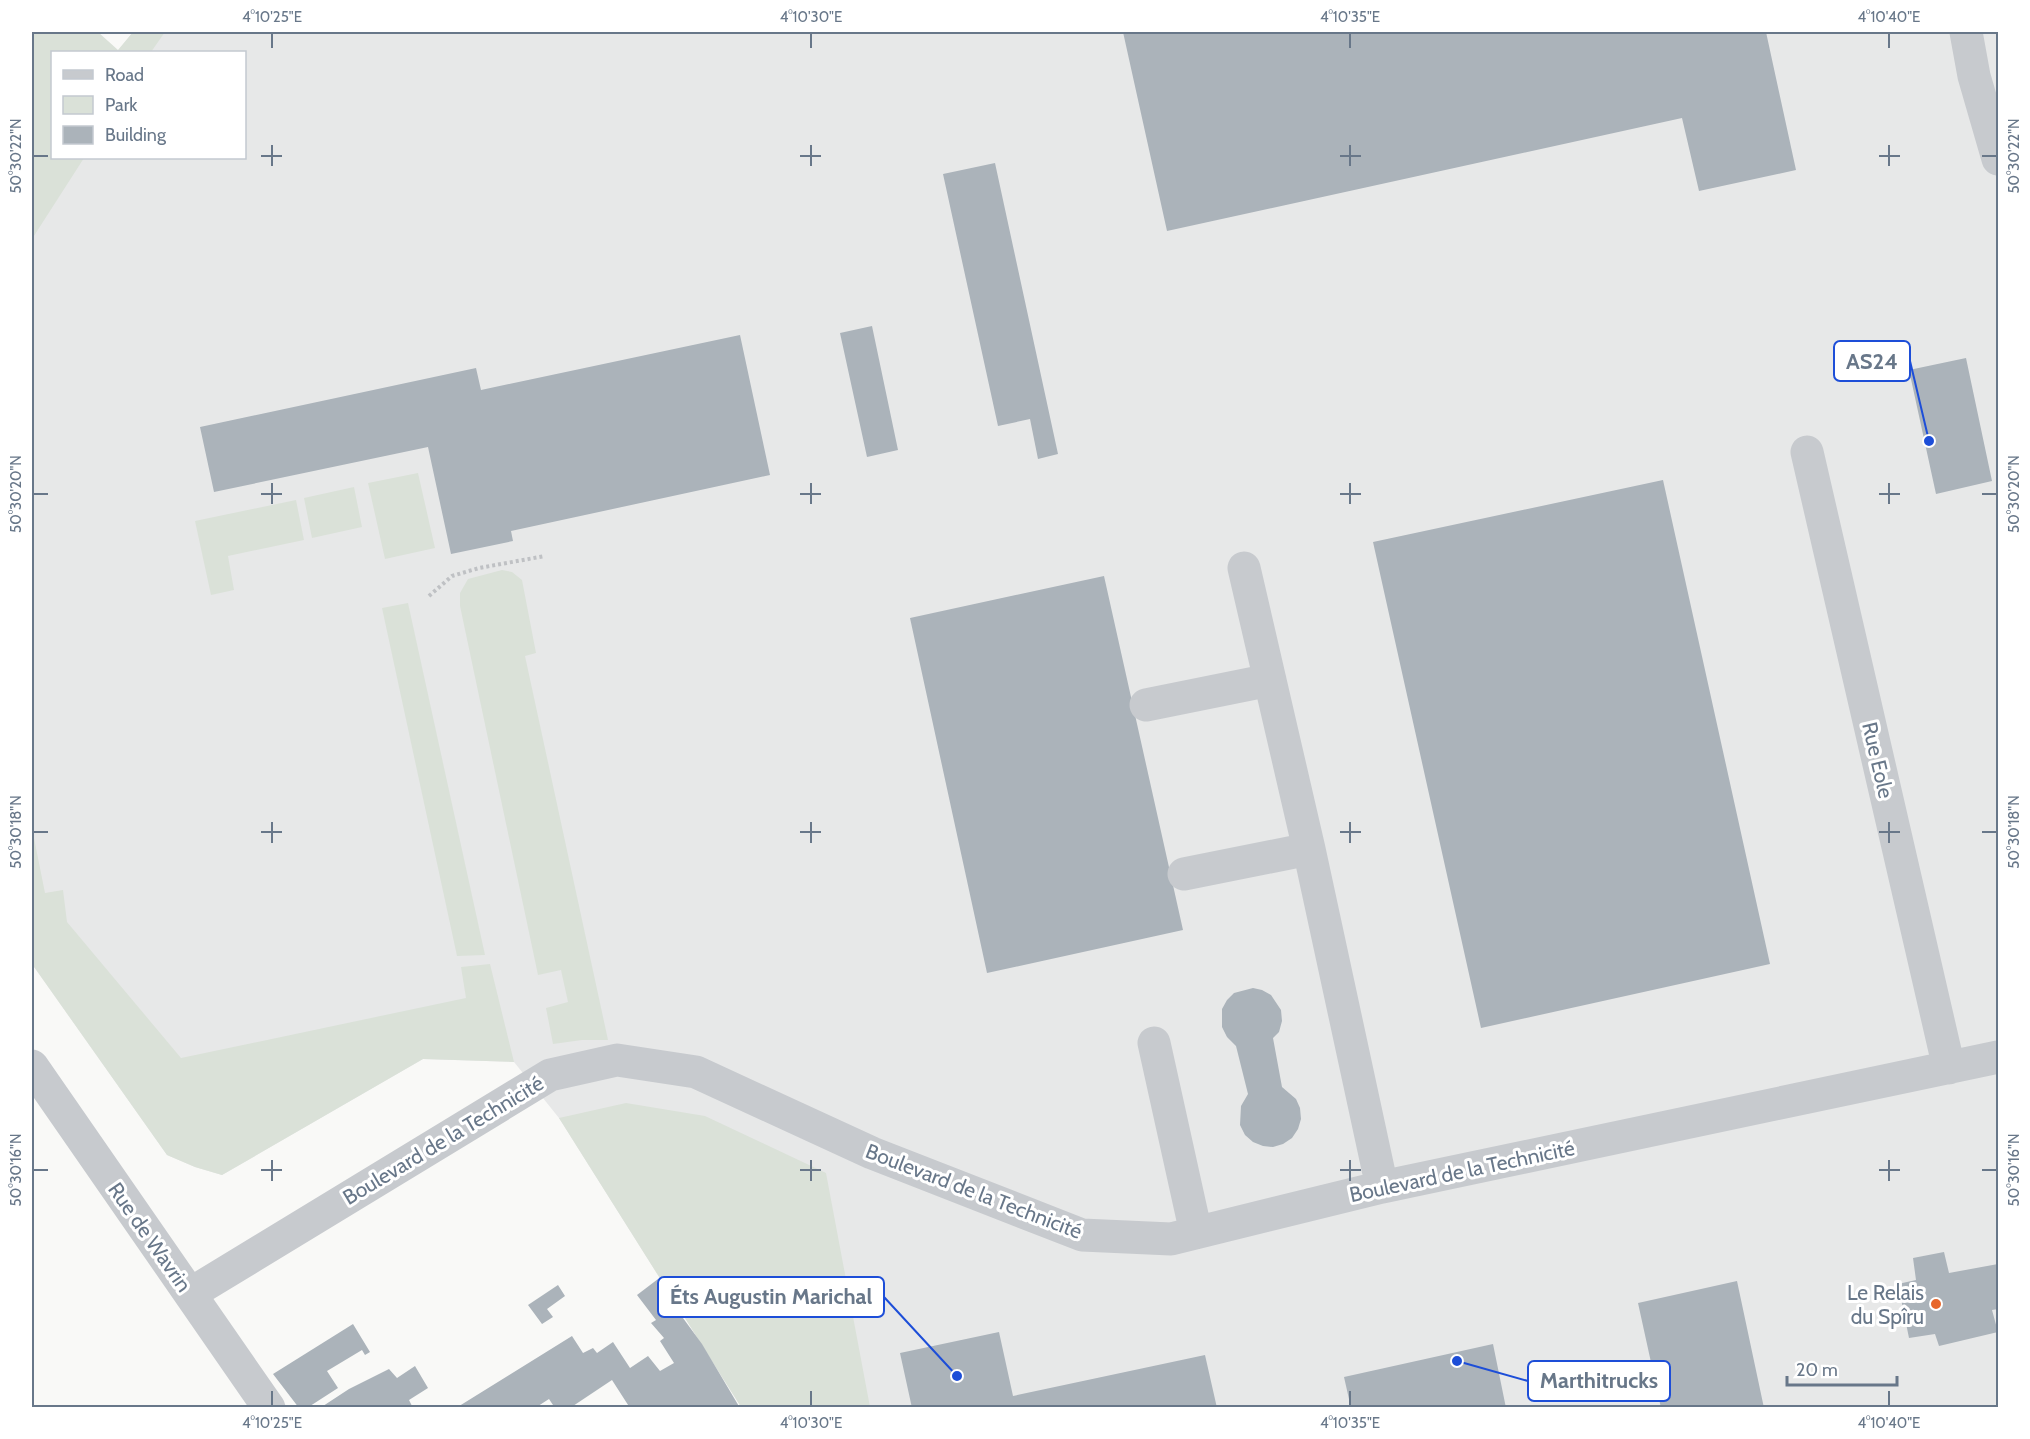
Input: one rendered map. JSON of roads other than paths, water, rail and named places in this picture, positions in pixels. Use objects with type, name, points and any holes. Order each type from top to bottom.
[{"type":"street","points":[[1966,32],[1974,76],[1998,159]]},
{"type":"street","name":"Rue Eole","points":[[1807,452],[1949,1068]]},
{"type":"street","points":[[1244,568],[1309,849],[1382,1187]]},
{"type":"street","points":[[1146,705],[1270,681]]},
{"type":"street","points":[[1184,874],[1309,849]]},
{"type":"street","points":[[1154,1043],[1183,1236]]},
{"type":"street","name":"Boulevard de la Technicité","points":[[190,1294],[550,1075],[616,1060],[696,1072],[872,1153],[1082,1235],[1183,1236],[1382,1187],[1998,1057]]},
{"type":"street","name":"Rue de Wavrin","points":[[32,1066],[269,1407]]},
{"type":"place","name":"AS24","points":[[1929,441]]},
{"type":"place","name":"Le Relais du Spîru","points":[[1936,1304]]},
{"type":"place","name":"Marthitrucks","points":[[1457,1361]]},
{"type":"place","name":"Éts Augustin Marichal","points":[[957,1376]]}]
